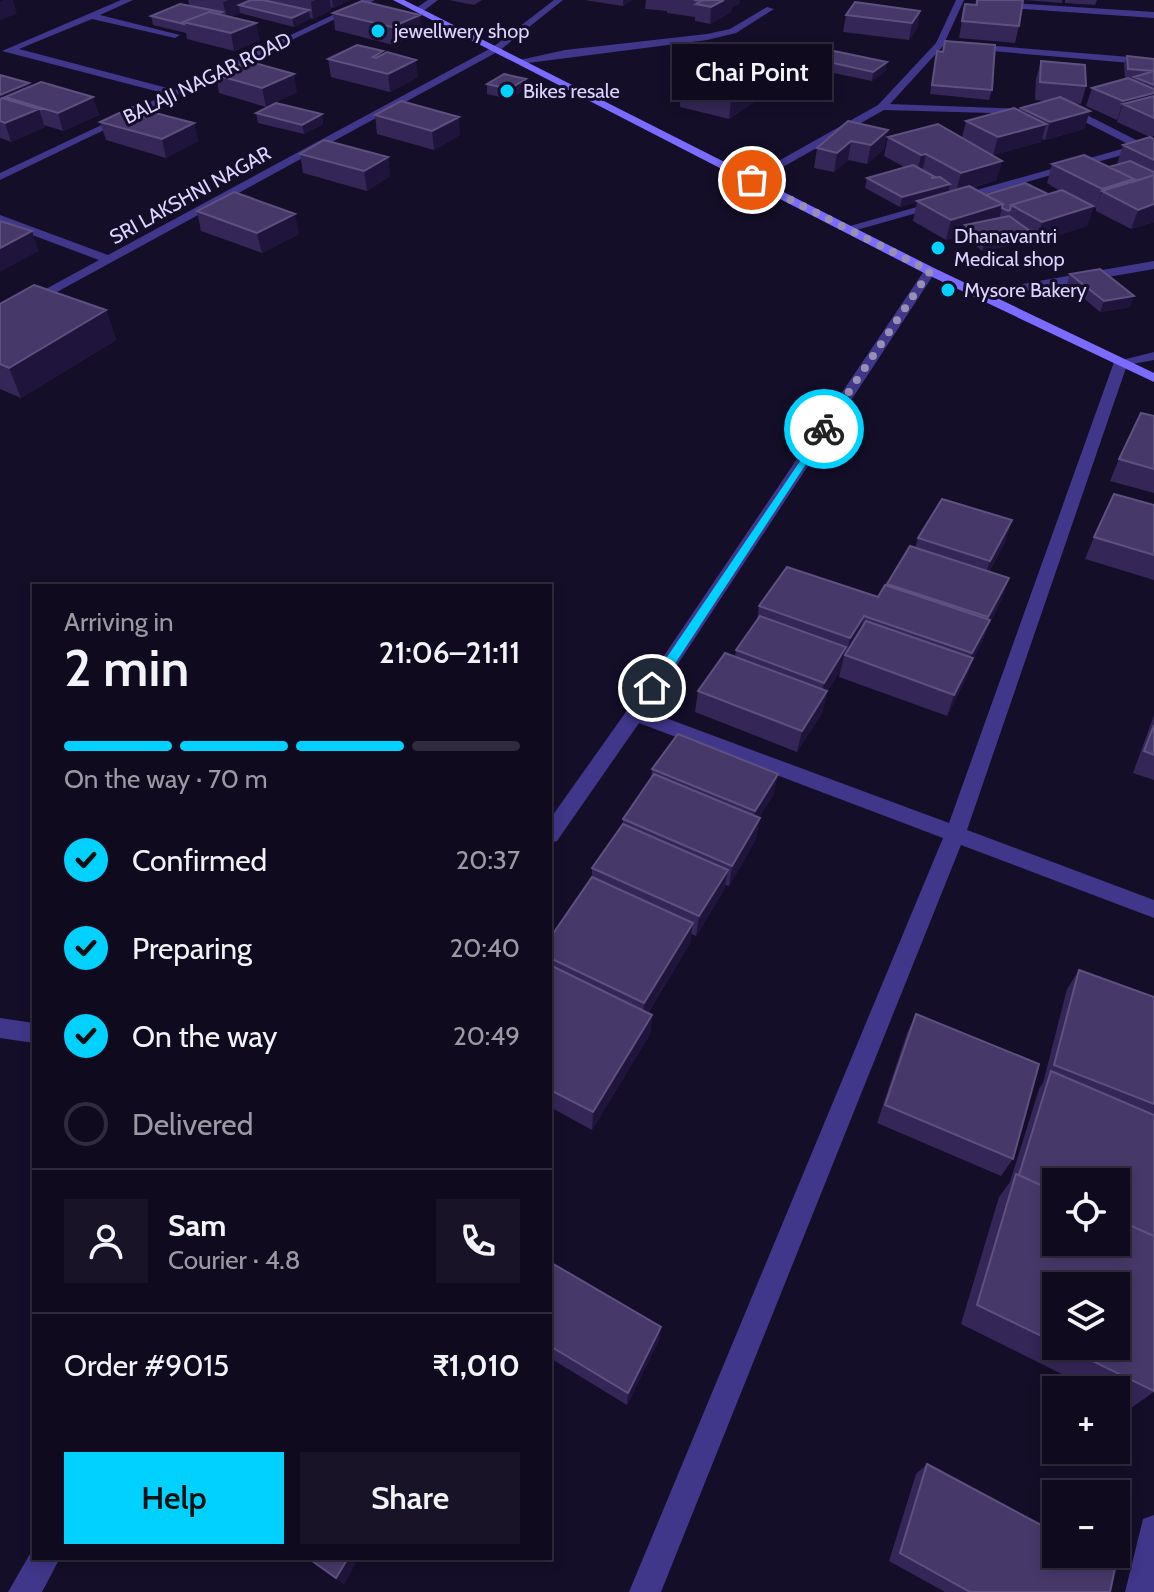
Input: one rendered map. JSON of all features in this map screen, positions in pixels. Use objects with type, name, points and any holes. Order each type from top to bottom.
[{"type":"street","points":[[0,54],[129,0]]},
{"type":"street","name":"BALAJI NAGAR ROAD","points":[[0,177],[371,0]]},
{"type":"street","points":[[397,0],[930,271],[1154,378]]},
{"type":"street","points":[[419,10],[434,0]]},
{"type":"street","name":"SRI LAKSHNI NAGAR","points":[[0,319],[496,49],[559,0]]},
{"type":"street","points":[[1112,0],[1113,13]]},
{"type":"street","points":[[752,180],[882,107],[940,44],[960,1],[975,3]]},
{"type":"street","points":[[991,4],[1154,15]]},
{"type":"street","points":[[520,61],[707,37],[733,31],[770,9]]},
{"type":"street","points":[[91,16],[175,35]]},
{"type":"street","points":[[940,44],[1154,62]]},
{"type":"street","points":[[11,50],[176,93]]},
{"type":"street","points":[[882,107],[1032,112]]},
{"type":"street","points":[[1047,113],[1077,114],[1154,153]]},
{"type":"street","points":[[849,228],[1154,143]]},
{"type":"street","points":[[0,219],[109,260]]},
{"type":"street","points":[[982,295],[1154,265]]},
{"type":"street","points":[[552,832],[635,714],[930,271]]},
{"type":"street","points":[[1121,362],[1154,356]]},
{"type":"street","points":[[645,1592],[955,835],[1121,362]]},
{"type":"street","points":[[635,714],[1154,909]]},
{"type":"street","points":[[0,1028],[32,1033]]},
{"type":"street","points":[[1141,1592],[1154,1530]]},
{"type":"street","points":[[24,1592],[44,1560]]},
{"type":"building","points":[[251,0],[309,10],[292,18],[239,5]]},
{"type":"building","points":[[694,0],[724,0],[711,7],[696,4],[701,1]]},
{"type":"building","points":[[977,0],[1023,0],[1019,26],[962,21],[965,4],[977,5]]},
{"type":"building","points":[[362,1],[420,15],[392,27],[333,13]]},
{"type":"building","points":[[855,2],[920,11],[912,23],[846,15]]},
{"type":"building","points":[[180,4],[222,12],[209,12],[184,24],[151,16]]},
{"type":"building","points":[[209,12],[256,23],[231,33],[183,22]]},
{"type":"building","points":[[945,41],[995,45],[992,90],[932,85],[937,51],[943,52]]},
{"type":"building","points":[[357,45],[383,51],[373,57],[376,58],[387,52],[416,60],[388,74],[328,59]]},
{"type":"building","points":[[834,51],[887,62],[873,72],[820,60]]},
{"type":"building","points":[[1127,56],[1154,59],[1154,71],[1128,69]]},
{"type":"building","points":[[730,58],[779,69],[731,101],[681,88]]},
{"type":"building","points":[[248,61],[294,74],[262,88],[216,75]]},
{"type":"building","points":[[1041,61],[1085,65],[1086,86],[1040,82]]},
{"type":"building","points":[[1154,71],[1154,85],[1134,77]]},
{"type":"building","points":[[504,74],[526,79],[509,89],[487,84]]},
{"type":"building","points":[[0,75],[29,83],[0,95]]},
{"type":"building","points":[[1128,78],[1154,89],[1154,93],[1123,101],[1092,88]]},
{"type":"building","points":[[41,82],[93,97],[58,113],[5,97]]},
{"type":"building","points":[[1154,96],[1154,118],[1123,104]]},
{"type":"building","points":[[1060,97],[1090,111],[1050,122],[1021,108]]},
{"type":"building","points":[[2,98],[39,109],[5,123],[0,121]]},
{"type":"building","points":[[401,101],[459,117],[432,131],[375,115]]},
{"type":"building","points":[[276,103],[322,114],[302,125],[256,113]]},
{"type":"building","points":[[132,107],[194,123],[162,139],[100,122]]},
{"type":"building","points":[[1014,108],[1046,124],[998,137],[966,121]]},
{"type":"building","points":[[848,121],[888,130],[871,145],[851,141],[837,153],[817,148]]},
{"type":"building","points":[[938,124],[1002,161],[961,173],[888,137]]},
{"type":"building","points":[[1150,137],[1154,139],[1154,160],[1123,145]]},
{"type":"building","points":[[324,140],[388,157],[364,171],[300,154]]},
{"type":"building","points":[[1084,155],[1134,179],[1102,189],[1052,164]]},
{"type":"building","points":[[1130,161],[1154,172],[1154,175],[1133,182],[1134,179],[1109,167]]},
{"type":"building","points":[[913,165],[935,177],[931,178],[940,177],[950,184],[902,197],[867,178]]},
{"type":"building","points":[[1154,175],[1154,204],[1138,210],[1102,191]]},
{"type":"building","points":[[1025,183],[1048,194],[1011,205],[1008,211],[1002,208],[1003,204],[985,195]]},
{"type":"building","points":[[969,186],[1003,204],[951,220],[917,201]]},
{"type":"building","points":[[1062,190],[1093,206],[1042,222],[1011,205]]},
{"type":"building","points":[[234,192],[295,214],[257,233],[197,211]]},
{"type":"building","points":[[1009,216],[1030,231],[985,240],[965,225]]},
{"type":"building","points":[[0,221],[32,231],[0,248]]},
{"type":"building","points":[[1100,269],[1134,296],[1104,301],[1070,274]]},
{"type":"building","points":[[34,285],[106,310],[9,368],[0,364],[0,304]]},
{"type":"building","points":[[1141,413],[1154,416],[1154,469],[1119,459]]},
{"type":"building","points":[[1114,494],[1154,505],[1154,555],[1094,537]]},
{"type":"building","points":[[942,499],[1012,520],[990,561],[918,538]]},
{"type":"building","points":[[910,546],[1009,578],[988,617],[887,584]]},
{"type":"building","points":[[787,567],[878,597],[885,585],[990,620],[972,653],[864,616],[850,638],[759,606]]},
{"type":"building","points":[[760,616],[846,647],[824,683],[736,650]]},
{"type":"building","points":[[866,621],[973,658],[954,695],[845,655]]},
{"type":"building","points":[[725,653],[827,691],[802,731],[698,691]]},
{"type":"building","points":[[1154,725],[1154,755],[1144,751]]},
{"type":"building","points":[[678,734],[778,774],[755,811],[652,769]]},
{"type":"building","points":[[654,774],[760,818],[732,866],[623,819]]},
{"type":"building","points":[[623,824],[728,870],[699,916],[592,868]]},
{"type":"building","points":[[592,877],[693,923],[644,1003],[552,959],[552,935]]},
{"type":"building","points":[[552,966],[652,1015],[593,1112],[552,1091]]},
{"type":"building","points":[[1079,970],[1154,997],[1154,1104],[1054,1065]]},
{"type":"building","points":[[916,1014],[1039,1064],[1013,1159],[885,1105]]},
{"type":"building","points":[[1051,1071],[1154,1115],[1154,1236],[1130,1225],[1130,1168],[1042,1168],[1042,1186],[1019,1175]]},
{"type":"building","points":[[1016,1174],[1042,1186],[1042,1256],[1130,1256],[1130,1225],[1154,1236],[1154,1391],[1130,1379],[1130,1376],[1123,1376],[1091,1360],[1130,1360],[1130,1272],[1042,1272],[1042,1336],[977,1305]]},
{"type":"building","points":[[552,1263],[661,1327],[628,1393],[552,1347]]},
{"type":"building","points":[[927,1464],[1042,1526],[1042,1568],[1115,1568],[1110,1592],[970,1592],[900,1553]]},
{"type":"building","points":[[311,1560],[347,1560],[336,1578]]},
{"type":"way so far","points":[[752,180],[930,271],[824,429]]},
{"type":"place","name":"jewellwery shop","points":[[378,31]]},
{"type":"place","name":"Bikes resale","points":[[507,91]]},
{"type":"place","name":"Chai Point","points":[[752,180]]},
{"type":"place","name":"Dhanavantri Medical shop","points":[[938,248]]},
{"type":"place","name":"Mysore Bakery","points":[[948,290]]},
{"type":"route","points":[[652,688],[824,429]]}]
